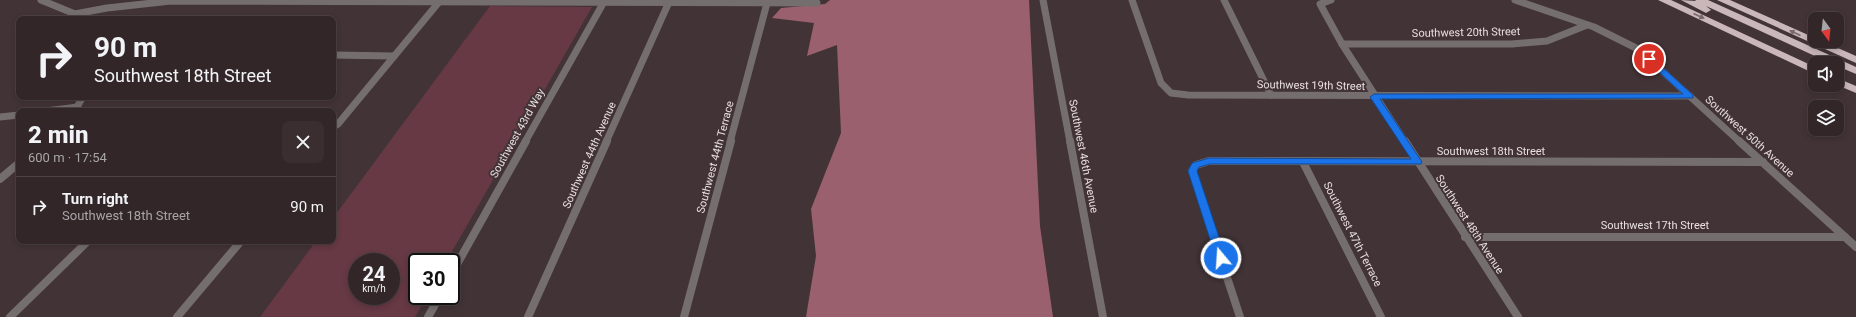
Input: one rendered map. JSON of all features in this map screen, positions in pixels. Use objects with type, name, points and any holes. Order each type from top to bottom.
[{"type":"highway","points":[[1663,0],[1808,68]]},
{"type":"highway","points":[[1686,0],[1808,56]]},
{"type":"highway","points":[[1700,0],[1856,71]]},
{"type":"highway","points":[[1722,0],[1856,60]]},
{"type":"highway","points":[[1844,73],[1856,78]]},
{"type":"highway","points":[[1844,84],[1856,90]]},
{"type":"street","points":[[41,0],[75,14],[107,8],[171,1],[604,1],[817,3]]},
{"type":"street","name":"Southwest 46th Avenue","points":[[1043,0],[1103,317]]},
{"type":"street","name":"Southwest 19th Street","points":[[1132,0],[1161,83],[1171,93],[1188,95],[1374,97],[1690,96]]},
{"type":"street","points":[[1224,0],[1271,96]]},
{"type":"street","name":"Southwest 50th Avenue","points":[[1515,0],[1620,38],[1638,49],[1856,247]]},
{"type":"street","name":"Southwest 43rd Way","points":[[460,260],[604,1]]},
{"type":"street","name":"Southwest 48th Avenue","points":[[1328,1],[1320,4],[1342,44],[1374,97],[1418,162],[1518,317]]},
{"type":"street","points":[[336,125],[439,2]]},
{"type":"street","name":"Southwest 44th Avenue","points":[[528,317],[669,2]]},
{"type":"street","name":"Southwest 44th Terrace","points":[[684,317],[768,3]]},
{"type":"street","name":"Southwest 20th Street","points":[[1342,44],[1512,44],[1547,41],[1587,25]]},
{"type":"street","points":[[336,55],[394,56]]},
{"type":"street","points":[[0,117],[16,115]]},
{"type":"street","name":"Southwest 18th Street","points":[[1240,317],[1192,171],[1196,165],[1209,161],[1763,162]]},
{"type":"street","name":"Southwest 47th Terrace","points":[[1303,162],[1381,317]]},
{"type":"street","points":[[0,179],[16,166]]},
{"type":"street","name":"Southwest 17th Street","points":[[1465,237],[1845,237]]},
{"type":"street","points":[[10,317],[85,244]]},
{"type":"street","points":[[177,317],[238,244]]},
{"type":"street","points":[[428,317],[435,305]]},
{"type":"shaded area","points":[[830,0],[1029,0],[1040,226],[1053,317],[806,317],[816,256],[811,209],[841,133],[837,45],[807,56],[814,23],[772,18],[781,8],[825,4]]},
{"type":"shaded area","points":[[490,6],[592,7],[451,253],[408,253],[408,305],[422,305],[415,317],[260,317],[314,244],[336,244],[336,214]]},
{"type":"route","points":[[1221,258],[1192,171],[1196,165],[1209,161],[1418,162],[1374,97],[1690,96],[1649,59]]}]
